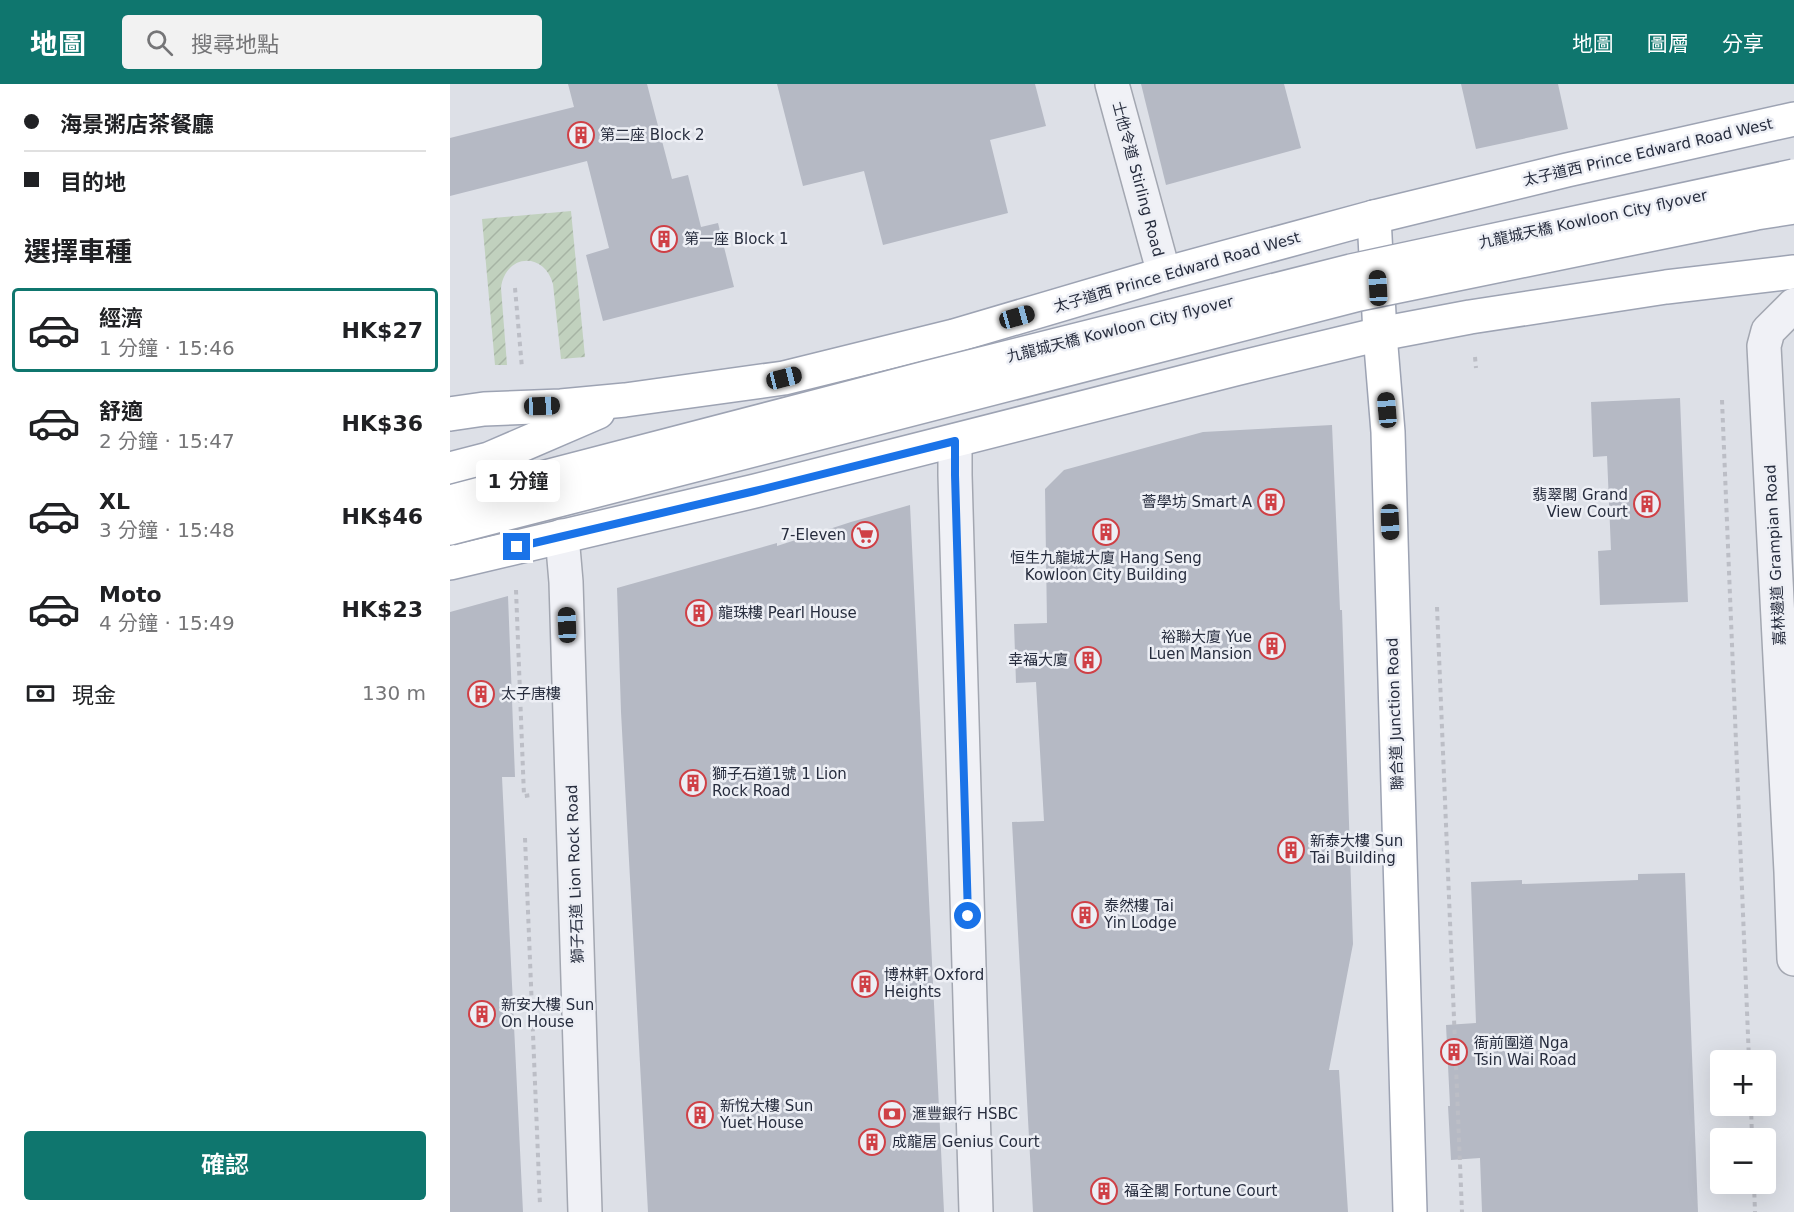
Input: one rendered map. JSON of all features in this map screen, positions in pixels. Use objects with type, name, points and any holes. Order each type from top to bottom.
[{"type":"main road","name":"太子道西 Prince Edward Road West","points":[[450,414],[484,409],[561,406],[625,400],[784,378],[954,336],[1164,274],[1374,217],[1794,118]]},
{"type":"main road","name":"九龍城天橋 Kowloon City flyover","points":[[450,502],[926,378],[1351,271],[1794,176]]},
{"type":"main road","name":"九龍城天橋 Kowloon City flyover","points":[[450,528],[1359,294],[1744,215],[1794,207]]},
{"type":"main road","name":"聯合道 Junction Road","points":[[1374,217],[1380,334],[1387,410],[1410,1212]]},
{"type":"main road","points":[[450,563],[766,488],[1380,334],[1470,317],[1654,289],[1794,272]]},
{"type":"main road","points":[[450,469],[489,459],[625,400]]},
{"type":"street","name":"士他令道 Stirling Road","points":[[1112,84],[1164,274]]},
{"type":"street","name":"嘉林邊道 Grampian Road","points":[[1794,305],[1768,331],[1764,346],[1793,872],[1794,960]]},
{"type":"street","points":[[955,441],[976,1212]]},
{"type":"street","name":"獅子石道 Lion Rock Road","points":[[562,536],[566,582],[585,1212]]},
{"type":"path","points":[[515,288],[523,376]]},
{"type":"path","points":[[1722,400],[1749,1050]]},
{"type":"path","points":[[516,589],[524,796],[535,795]]},
{"type":"path","points":[[1437,606],[1462,1212]]},
{"type":"path","points":[[525,838],[541,1212]]},
{"type":"path","points":[[1754,1194],[1755,1212]]},
{"type":"green space","points":[[571,211],[585,357],[561,359],[553,284],[542,266],[525,261],[510,268],[504,277],[501,288],[507,365],[495,365],[482,219]]},
{"type":"building","points":[[568,84],[647,84],[672,179],[688,175],[701,227],[718,223],[734,287],[603,321],[586,255],[609,248],[587,161],[450,196],[450,138],[574,107]]},
{"type":"building","points":[[777,84],[1035,84],[1046,126],[990,140],[1008,213],[883,245],[864,171],[803,186]]},
{"type":"building","points":[[1141,84],[1284,84],[1301,148],[1166,185]]},
{"type":"building","points":[[1461,84],[1558,84],[1568,129],[1476,149]]},
{"type":"building","name":"翡翠閣 Grand View Court","points":[[1680,398],[1688,602],[1600,605],[1598,551],[1611,550],[1607,456],[1593,457],[1591,402]]},
{"type":"building","points":[[1332,425],[1340,610],[1342,610],[1353,944],[1329,1070],[1339,1070],[1348,1212],[1033,1212],[1012,822],[1044,821],[1036,682],[1016,683],[1014,624],[1047,623],[1045,489],[1064,470],[1203,432]]},
{"type":"building","points":[[910,505],[944,1212],[648,1212],[621,712],[617,588],[777,543],[777,546]]},
{"type":"building","points":[[508,596],[515,777],[502,777],[523,1212],[450,1212],[450,612]]},
{"type":"building","points":[[1685,873],[1698,1212],[1482,1212],[1480,1158],[1451,1160],[1448,1106],[1450,1106],[1446,1025],[1476,1023],[1471,882],[1522,880],[1522,884],[1638,880],[1638,874]]},
{"type":"place","name":"第二座 Block 2","points":[[581,135]]},
{"type":"place","name":"第一座 Block 1","points":[[664,239]]},
{"type":"place","name":"薈學坊 Smart A","points":[[1271,502]]},
{"type":"place","name":"翡翠閣 Grand View Court","points":[[1647,504]]},
{"type":"place","name":"恒生九龍城大廈 Hang Seng Kowloon City Building","points":[[1106,532]]},
{"type":"place","name":"7-Eleven","points":[[865,535]]},
{"type":"place","name":"龍珠樓 Pearl House","points":[[699,613]]},
{"type":"place","name":"裕聯大廈 Yue Luen Mansion","points":[[1272,646]]},
{"type":"place","name":"幸福大廈","points":[[1088,660]]},
{"type":"place","name":"太子唐樓","points":[[481,694]]},
{"type":"place","name":"獅子石道1號 1 Lion Rock Road","points":[[693,783]]},
{"type":"place","name":"新泰大樓 Sun Tai Building","points":[[1291,850]]},
{"type":"place","name":"泰然樓 Tai Yin Lodge","points":[[1085,915]]},
{"type":"place","name":"博林軒 Oxford Heights","points":[[865,984]]},
{"type":"place","name":"新安大樓 Sun On House","points":[[482,1014]]},
{"type":"place","name":"衙前圍道 Nga Tsin Wai Road","points":[[1454,1052]]},
{"type":"place","name":"滙豐銀行 HSBC","points":[[892,1114]]},
{"type":"place","name":"新悅大樓 Sun Yuet House","points":[[700,1115]]},
{"type":"place","name":"成龍居 Genius Court","points":[[872,1142]]},
{"type":"place","name":"福全閣 Fortune Court","points":[[1104,1191]]},
{"type":"route","points":[[517,547],[955,441],[968,916]]}]
